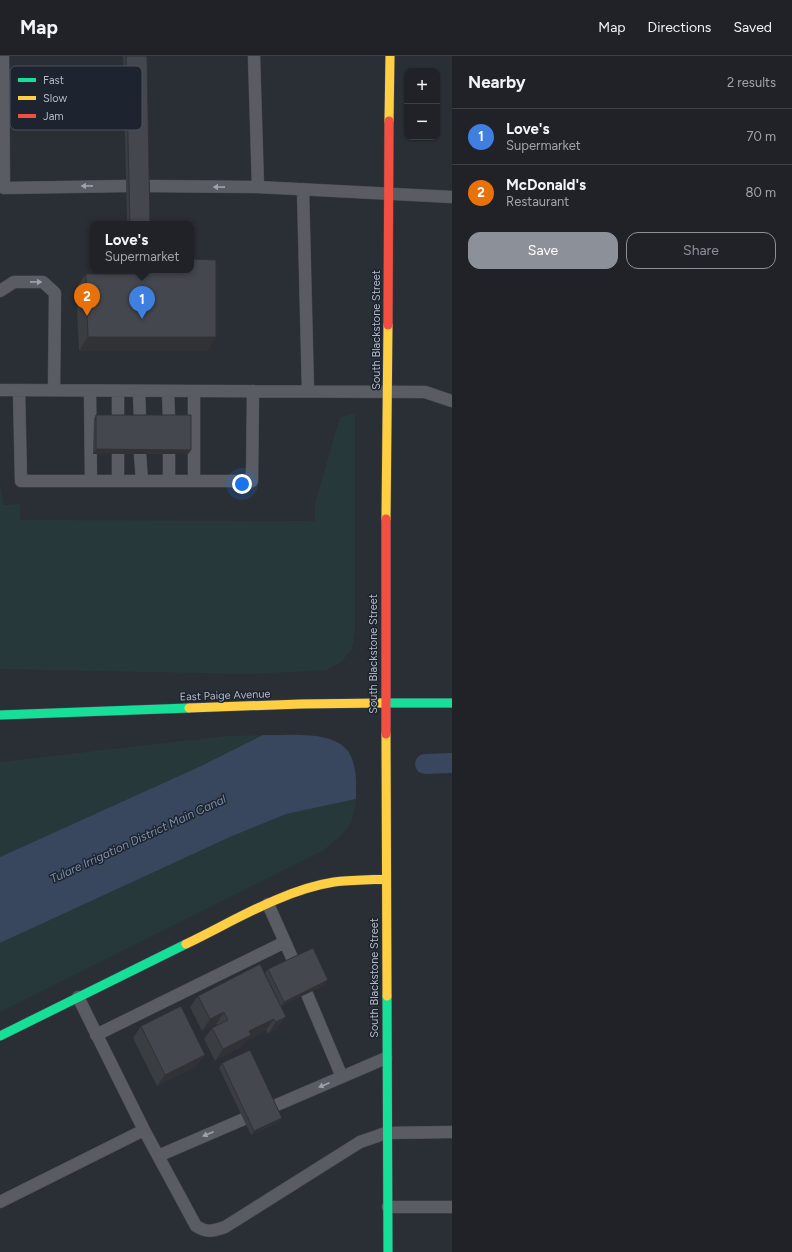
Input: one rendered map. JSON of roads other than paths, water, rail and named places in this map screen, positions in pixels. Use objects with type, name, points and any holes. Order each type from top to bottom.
[{"type":"main road","name":"South Blackstone Street","points":[[388,1252],[386,1133],[386,703],[390,56]]},
{"type":"main road","name":"East Paige Avenue","points":[[0,715],[301,704],[452,703]]},
{"type":"main road","points":[[0,1036],[268,904],[311,887],[334,882],[386,880]]},
{"type":"lane","points":[[3,56],[4,188],[126,186]]},
{"type":"lane","points":[[254,56],[258,187]]},
{"type":"lane","points":[[146,186],[258,187],[389,195],[452,197]]},
{"type":"lane","points":[[303,189],[308,391]]},
{"type":"lane","points":[[0,291],[14,282],[43,282],[55,293],[54,390]]},
{"type":"lane","points":[[0,390],[425,392],[452,402]]},
{"type":"lane","points":[[19,390],[21,481],[252,481],[254,391]]},
{"type":"lane","points":[[90,391],[91,481]]},
{"type":"lane","points":[[118,391],[118,419]]},
{"type":"lane","points":[[139,391],[140,419]]},
{"type":"lane","points":[[168,391],[169,419]]},
{"type":"lane","points":[[194,391],[194,481]]},
{"type":"lane","points":[[118,454],[118,481]]},
{"type":"lane","points":[[140,454],[142,481]]},
{"type":"lane","points":[[169,454],[169,481]]},
{"type":"lane","points":[[268,904],[292,960]]},
{"type":"lane","points":[[96,1035],[285,942]]},
{"type":"lane","points":[[307,994],[342,1077]]},
{"type":"lane","points":[[78,997],[144,1130],[196,1226],[204,1231],[212,1232],[225,1228],[360,1142],[386,1133],[452,1132]]},
{"type":"lane","points":[[272,1106],[386,1058]]},
{"type":"lane","points":[[158,1156],[244,1119]]},
{"type":"lane","points":[[0,1202],[144,1130]]},
{"type":"lane","points":[[388,1207],[452,1207]]},
{"type":"water","points":[[263,735],[314,736],[338,742],[346,749],[354,764],[356,799],[286,814],[230,837],[0,943],[0,857],[201,766]]},
{"type":"waterway","name":"Tulare Irrigation District Main Canal","points":[[425,764],[452,763]]},
{"type":"place","name":"McDonald's","points":[[87,316]]},
{"type":"place","name":"Love's","points":[[142,319]]}]
